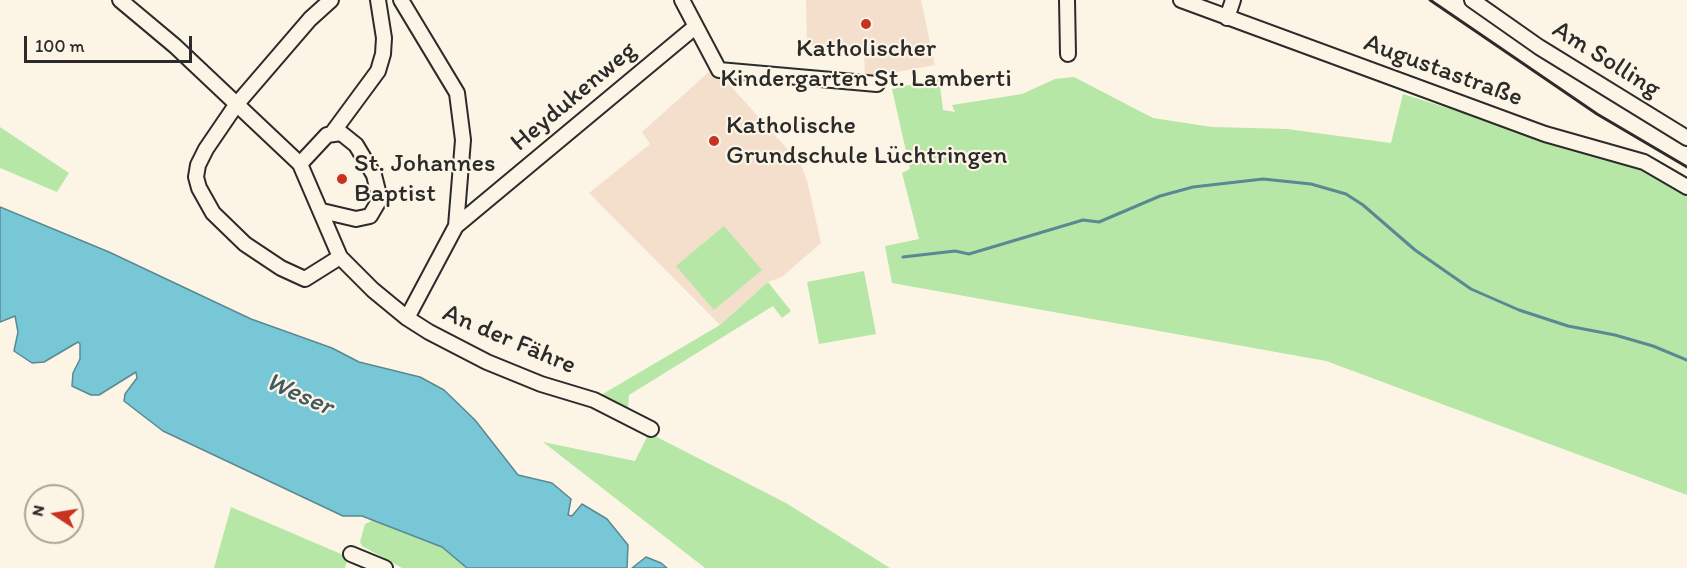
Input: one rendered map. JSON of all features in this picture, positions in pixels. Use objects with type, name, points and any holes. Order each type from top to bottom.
[{"type":"street","points":[[120,0],[175,46],[236,105],[300,164],[340,257],[305,279],[294,276],[245,244],[213,213],[199,188],[198,165],[236,105],[310,19],[331,0]]},
{"type":"street","points":[[300,164],[327,135],[333,132],[378,71],[383,54],[384,38],[378,0]]},
{"type":"street","points":[[400,0],[457,93],[463,140],[456,226],[407,318]]},
{"type":"street","points":[[682,0],[719,70],[877,84]]},
{"type":"street","points":[[1067,0],[1068,54]]},
{"type":"street","name":"Augustastraße","points":[[1181,0],[1545,134],[1644,162],[1687,187]]},
{"type":"street","points":[[1227,18],[1233,0]]},
{"type":"street","name":"Am Solling","points":[[1472,0],[1539,46],[1687,138]]},
{"type":"street","name":"Heydukenweg","points":[[456,226],[695,27]]},
{"type":"street","points":[[322,211],[342,217],[365,218],[375,211],[380,199],[374,175],[356,145],[341,133],[333,132]]},
{"type":"street","name":"An der Fähre","points":[[340,257],[373,290],[407,318],[429,332],[487,362],[541,384],[594,400],[651,429]]},
{"type":"street","points":[[351,554],[386,568]]},
{"type":"shaded area","name":"Katholischer Kindergarten St. Lamberti","points":[[806,0],[921,0],[935,65],[871,77],[865,75],[864,53],[852,50],[846,55],[823,44],[807,45]]},
{"type":"shaded area","points":[[711,70],[727,82],[800,163],[807,180],[821,243],[782,277],[768,282],[720,325],[589,193],[650,144],[642,132]]},
{"type":"green space","points":[[1074,77],[1153,118],[1212,127],[1287,129],[1391,143],[1403,94],[1642,169],[1687,195],[1687,495],[1326,361],[892,283],[885,246],[919,239],[902,173],[910,169],[892,89],[939,78],[943,110],[955,112],[952,105],[1022,94],[1055,79]]},
{"type":"green space","points":[[0,127],[69,173],[57,192],[0,168]]},
{"type":"green space","points":[[724,226],[762,270],[714,310],[676,266]]},
{"type":"green space","points":[[864,271],[876,334],[819,344],[807,282]]},
{"type":"green space","points":[[768,282],[791,311],[782,318],[773,306],[629,395],[628,409],[601,395],[720,325]]},
{"type":"green space","points":[[649,433],[786,503],[890,568],[705,568],[543,442],[635,461]]},
{"type":"green space","points":[[231,507],[348,557],[345,568],[214,568]]},
{"type":"green space","points":[[374,520],[442,547],[467,568],[402,568],[362,546],[360,542],[365,524]]},
{"type":"water","name":"Weser","points":[[0,207],[109,252],[251,319],[332,348],[359,362],[420,377],[444,390],[475,420],[518,475],[552,483],[571,499],[568,515],[572,516],[582,504],[607,519],[628,545],[627,568],[467,568],[442,547],[362,516],[343,516],[163,431],[124,401],[125,394],[137,378],[136,372],[99,395],[91,395],[72,386],[73,373],[80,359],[78,342],[44,362],[32,363],[14,351],[18,332],[15,316],[0,322]]},
{"type":"water","points":[[646,557],[661,563],[667,568],[632,568]]},
{"type":"waterway","points":[[903,257],[955,251],[969,254],[1083,220],[1099,222],[1160,196],[1193,187],[1263,179],[1311,184],[1346,194],[1363,205],[1415,250],[1471,289],[1519,310],[1568,326],[1615,335],[1653,346],[1687,360]]},
{"type":"railway","points":[[1430,0],[1597,114],[1687,167]]},
{"type":"place","name":"Katholischer Kindergarten St. Lamberti","points":[[866,24]]},
{"type":"place","name":"Katholische Grundschule Lüchtringen","points":[[714,141]]},
{"type":"place","name":"St. Johannes Baptist","points":[[342,179]]}]
